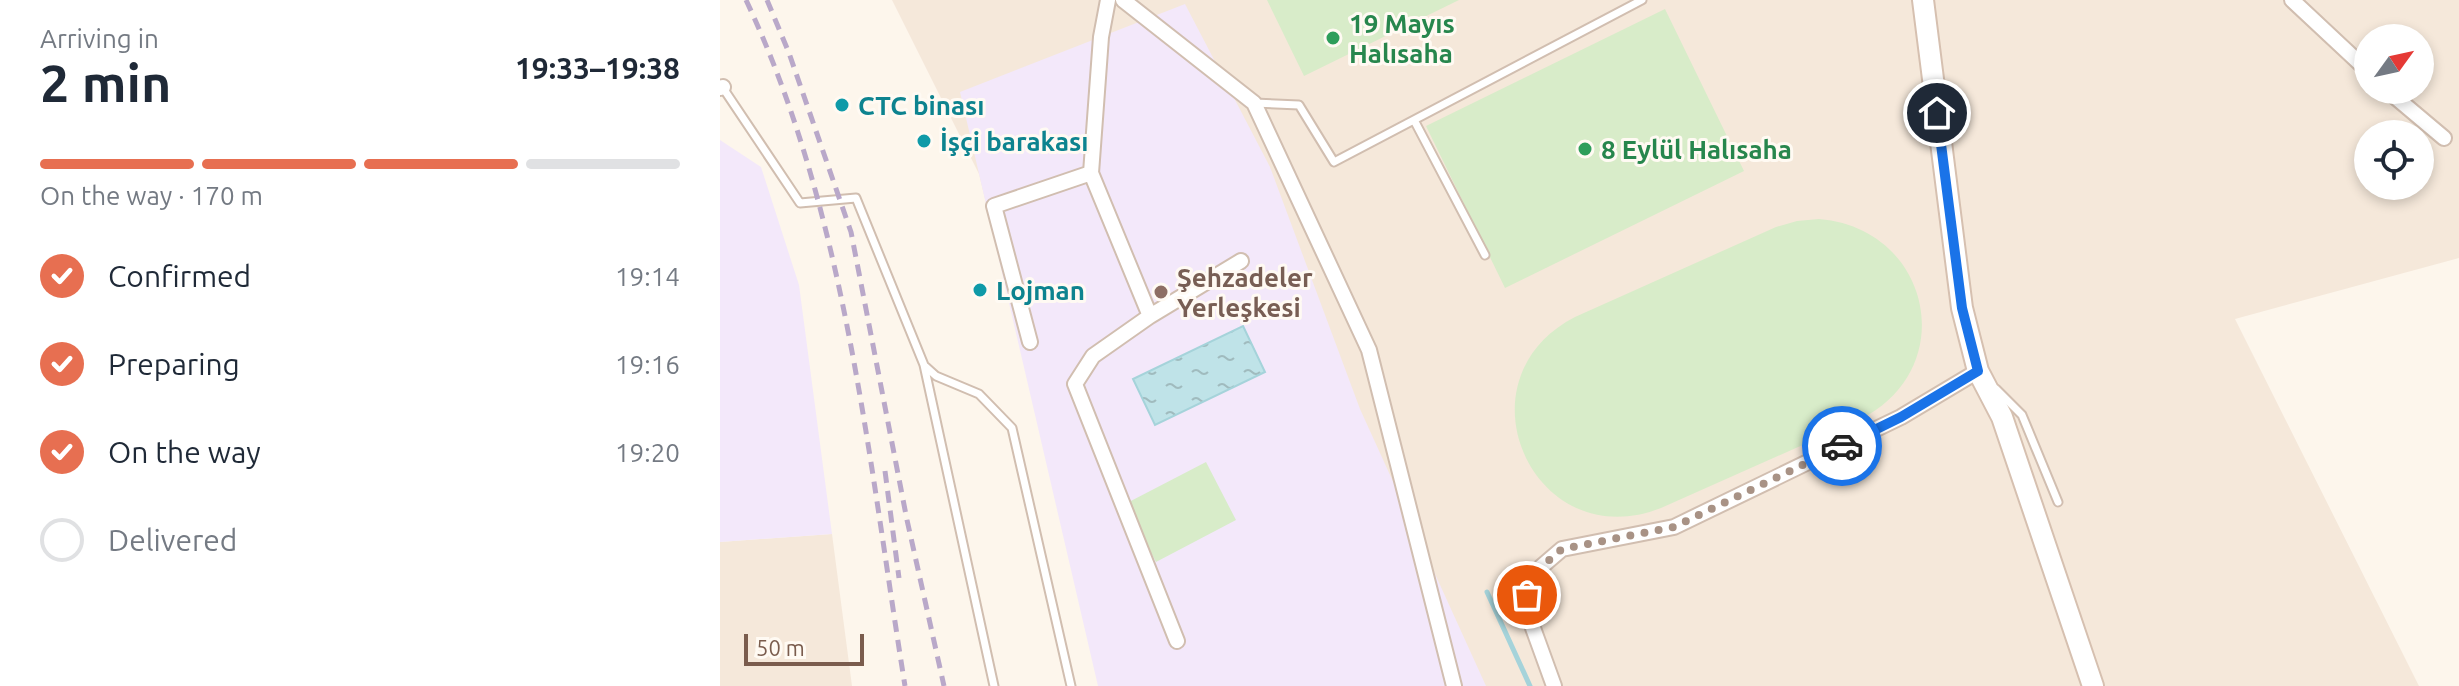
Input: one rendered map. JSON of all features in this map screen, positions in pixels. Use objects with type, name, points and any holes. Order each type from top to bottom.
[{"type":"street","points":[[1108,0],[1101,37],[1091,173],[1150,316]]},
{"type":"street","points":[[1123,0],[1254,103],[1369,350],[1454,686]]},
{"type":"street","points":[[1923,0],[1962,308],[1978,371],[2002,417],[2093,686]]},
{"type":"street","points":[[2292,0],[2354,58]]},
{"type":"street","points":[[2404,104],[2444,138]]},
{"type":"street","points":[[1030,342],[994,206],[1091,173]]},
{"type":"street","points":[[1177,641],[1075,384],[1093,356],[1150,316],[1241,261]]},
{"type":"street","points":[[1554,686],[1533,628],[1527,595],[1534,573],[1562,549],[1674,527],[1901,417],[1978,371]]},
{"type":"lane","points":[[1254,103],[1299,105],[1334,162],[1642,0]]},
{"type":"lane","points":[[721,86],[800,203],[856,198],[924,365],[994,686]]},
{"type":"lane","points":[[1414,120],[1485,255]]},
{"type":"lane","points":[[924,365],[936,376],[979,394],[1012,428],[1071,686]]},
{"type":"lane","points":[[1978,371],[2022,415],[2058,502]]},
{"type":"shaded area","points":[[892,0],[2459,0],[2459,258],[2235,319],[2419,686],[1103,686],[979,174]]},
{"type":"shaded area","name":"Şehzadeler Yerleşkesi","points":[[1185,4],[1270,167],[1360,409],[1486,686],[1098,686],[960,92]]},
{"type":"shaded area","points":[[720,140],[761,167],[799,285],[832,534],[720,542]]},
{"type":"shaded area","points":[[832,534],[852,686],[720,686],[720,542]]},
{"type":"green space","name":"19 Mayıs Halısaha","points":[[1267,0],[1459,0],[1304,76]]},
{"type":"green space","name":"8 Eylül Halısaha","points":[[1665,9],[1744,171],[1505,288],[1426,126]]},
{"type":"green space","points":[[1819,219],[1857,228],[1887,247],[1908,273],[1920,303],[1921,335],[1913,367],[1893,396],[1861,419],[1661,508],[1616,517],[1577,508],[1546,486],[1525,455],[1515,418],[1519,380],[1538,345],[1575,317],[1776,227]]},
{"type":"green space","points":[[1206,462],[1236,520],[1156,562],[1125,504]]},
{"type":"water","points":[[1243,326],[1265,372],[1155,425],[1133,379]]},
{"type":"waterway","points":[[1487,592],[1530,686]]},
{"type":"railway","points":[[746,0],[780,81],[808,164],[830,250],[865,424],[905,686]]},
{"type":"railway","points":[[767,0],[789,53],[851,232],[907,520],[944,686]]},
{"type":"railway","points":[[885,471],[899,578]]},
{"type":"way so far","points":[[1527,595],[1534,573],[1562,549],[1674,527],[1842,446]]},
{"type":"place","name":"19 Mayıs Halısaha","points":[[1333,38]]},
{"type":"place","name":"CTC binası","points":[[842,105]]},
{"type":"place","name":"İşçi barakası","points":[[924,141]]},
{"type":"place","name":"8 Eylül Halısaha","points":[[1585,149]]},
{"type":"place","name":"Lojman","points":[[980,290]]},
{"type":"place","name":"Şehzadeler Yerleşkesi","points":[[1161,292]]},
{"type":"route","points":[[1842,446],[1901,417],[1978,371],[1962,308],[1937,113]]}]
